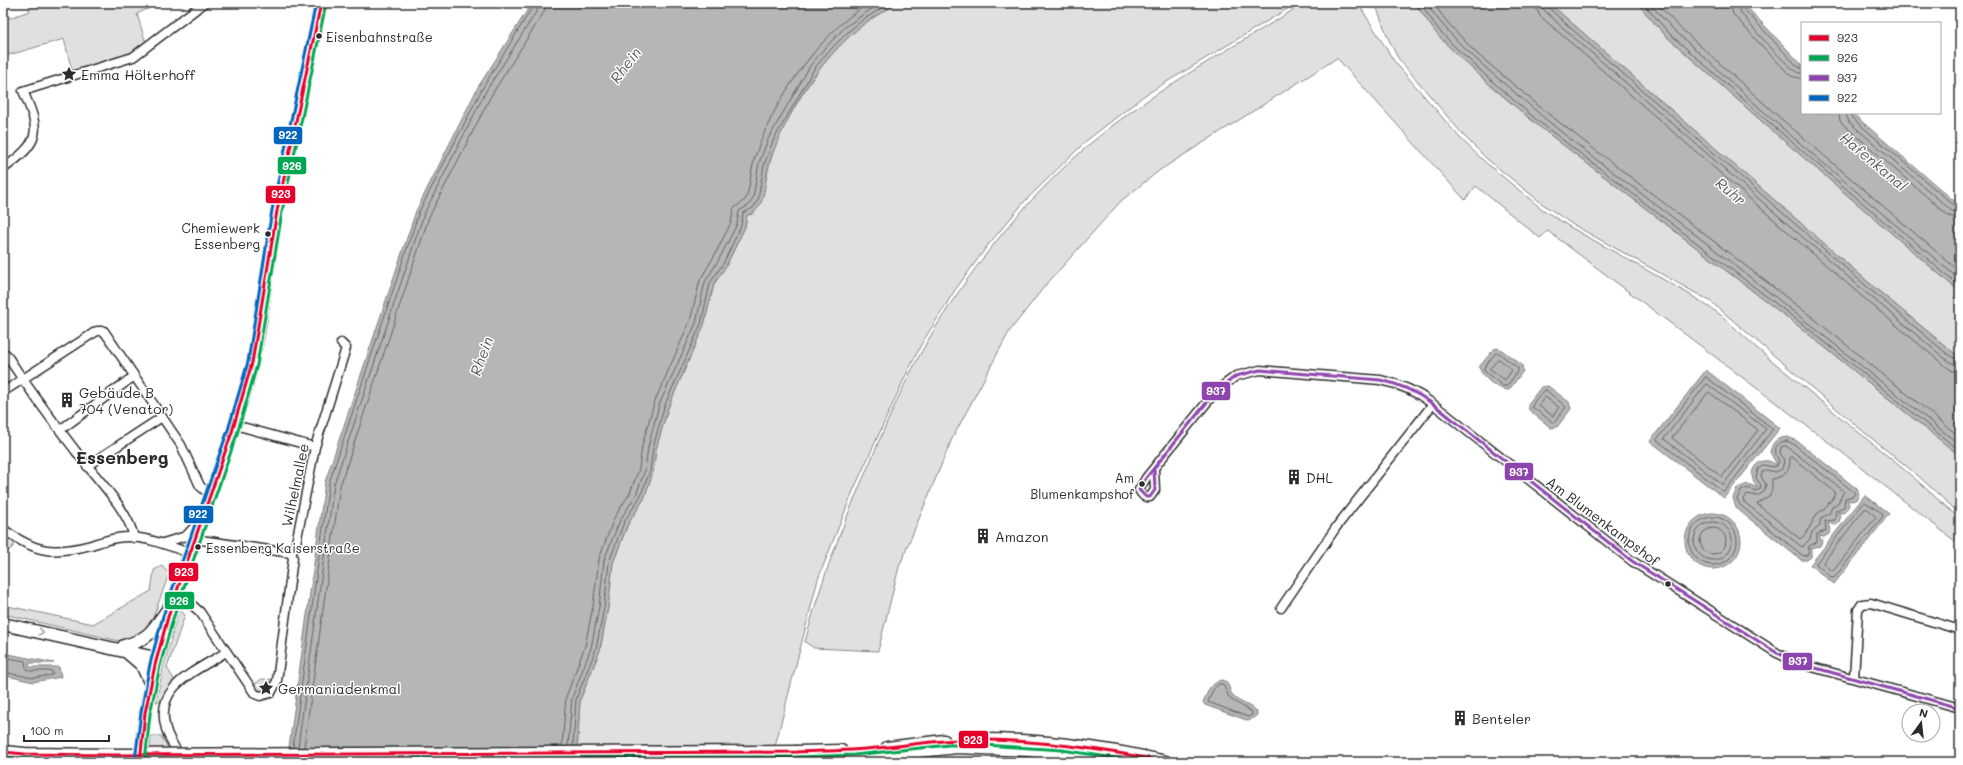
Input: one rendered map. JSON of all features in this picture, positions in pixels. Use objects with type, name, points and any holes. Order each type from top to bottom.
[{"type":"highway","points":[[125,649],[146,638],[170,608]]},
{"type":"highway","points":[[3,624],[156,655]]},
{"type":"highway","points":[[125,649],[138,660],[150,682]]},
{"type":"highway","points":[[598,762],[797,756],[917,743],[991,740],[1085,747],[1166,762]]},
{"type":"highway","points":[[3,752],[114,755],[797,756],[890,755],[957,747],[1028,750],[1085,756],[1122,762]]},
{"type":"highway","points":[[3,761],[11,762]]},
{"type":"main road","points":[[140,762],[150,682],[156,655],[170,608],[200,521],[235,426],[248,381],[258,335],[277,212],[321,3]]},
{"type":"street","points":[[3,169],[29,148],[35,134],[32,112],[23,91],[133,57],[204,3]]},
{"type":"street","points":[[3,392],[100,330],[106,334],[133,377],[162,417],[181,446],[200,486],[210,495]]},
{"type":"street","name":"Wilhelmallee","points":[[226,652],[251,689],[260,696],[271,693],[277,681],[293,558],[291,553],[295,548],[315,447],[346,348],[341,343]]},
{"type":"street","points":[[6,354],[22,379],[112,497],[130,523],[136,538]]},
{"type":"street","name":"Am Blumenkampshof","points":[[1154,469],[1155,490],[1150,496],[1142,495],[1139,490],[1142,484],[1216,391],[1229,380],[1242,374],[1271,370],[1380,380],[1404,386],[1433,404],[1639,566],[1787,658],[1812,667],[1960,708]]},
{"type":"street","points":[[60,430],[133,377]]},
{"type":"street","points":[[1281,608],[1337,526],[1433,404]]},
{"type":"street","points":[[87,466],[162,417]]},
{"type":"street","points":[[235,426],[315,447]]},
{"type":"street","points":[[160,544],[186,536],[200,521]]},
{"type":"street","points":[[3,529],[37,548],[54,551],[68,551],[116,538],[136,538],[189,553]]},
{"type":"street","points":[[194,539],[291,553]]},
{"type":"street","points":[[1854,678],[1858,610],[1862,604],[1871,603],[1960,630]]},
{"type":"street","points":[[184,762],[169,738],[164,720],[164,703],[173,688],[226,652],[200,612],[192,605]]},
{"type":"shaded area","points":[[38,3],[159,3],[137,14],[146,43],[131,55],[72,71],[64,39],[9,55],[3,46],[3,20],[30,11],[29,6]]},
{"type":"shaded area","points":[[898,3],[1297,3],[1145,95],[1086,141],[1025,201],[988,245],[955,290],[922,343],[905,377],[853,491],[818,579],[771,762],[577,762],[580,700],[600,650],[608,608],[613,563],[628,524],[644,499],[653,472],[656,449],[668,408],[704,325],[714,284],[726,266],[745,227],[747,215],[753,214],[759,202],[775,148],[803,93],[825,63],[850,36],[868,21]]},
{"type":"shaded area","points":[[1304,3],[1358,3],[1394,61],[1460,138],[1485,162],[1542,209],[1570,227],[1689,294],[1721,315],[1759,350],[1913,477],[1960,519],[1960,545],[1844,454],[1548,231],[1540,238],[1476,186],[1465,200],[1337,58],[1160,170],[1121,201],[1044,287],[1009,332],[952,439],[899,567],[878,651],[814,648],[805,642],[818,595],[834,550],[861,482],[897,400],[927,342],[961,288],[1000,236],[1043,188],[1090,144],[1115,124],[1167,87]]},
{"type":"shaded area","points":[[1375,3],[1415,3],[1436,33],[1451,49],[1536,124],[1802,329],[1960,456],[1960,514],[1915,473],[1865,433],[1710,301],[1572,224],[1544,205],[1487,159],[1464,136],[1398,58],[1388,38]]},
{"type":"shaded area","points":[[1549,3],[1637,3],[1666,36],[1768,127],[1960,292],[1960,358],[1875,288]]},
{"type":"shaded area","points":[[3,533],[15,542],[13,547],[3,555]]},
{"type":"shaded area","points":[[162,566],[169,574],[150,626],[128,643],[3,614],[3,605],[93,624],[151,591],[154,570]]},
{"type":"shaded area","points":[[179,609],[185,615],[167,668],[174,679],[174,683],[164,694],[160,702],[156,702],[163,668]]},
{"type":"shaded area","points":[[262,679],[274,680],[271,690],[261,691],[253,685]]},
{"type":"shaded area","points":[[151,736],[161,736],[176,762],[149,762]]},
{"type":"water","name":"Rhein","points":[[532,3],[898,3],[868,21],[850,36],[824,63],[803,93],[785,126],[771,157],[768,166],[764,195],[761,202],[758,208],[747,215],[745,227],[726,266],[714,284],[704,325],[668,408],[656,449],[653,472],[644,499],[628,524],[613,563],[608,608],[600,650],[580,700],[576,758],[287,762],[325,482],[416,211],[478,87]]},
{"type":"water","name":"Ruhr","points":[[1415,3],[1549,3],[1875,288],[1960,358],[1960,456],[1802,329],[1536,124],[1451,49],[1436,33]]},
{"type":"water","name":"Hafenkanal","points":[[1637,3],[1743,3],[1801,64],[1801,114],[1853,114],[1960,206],[1960,292],[1768,127],[1666,36]]},
{"type":"water","points":[[1499,348],[1522,365],[1523,371],[1509,390],[1500,388],[1491,383],[1483,375],[1479,367],[1494,349]]},
{"type":"water","points":[[1706,370],[1780,428],[1724,498],[1650,441]]},
{"type":"water","points":[[1548,386],[1569,402],[1571,409],[1557,427],[1551,428],[1529,410],[1528,404],[1541,387]]},
{"type":"water","points":[[1788,437],[1797,441],[1857,489],[1859,494],[1857,499],[1852,501],[1847,500],[1849,504],[1848,509],[1843,513],[1838,512],[1841,516],[1839,522],[1834,525],[1828,523],[1830,530],[1829,534],[1824,537],[1819,536],[1822,541],[1820,546],[1811,548],[1811,557],[1807,560],[1801,560],[1736,508],[1733,498],[1737,488],[1748,484],[1758,488],[1753,480],[1753,469],[1758,463],[1764,461],[1770,461],[1777,465],[1770,452],[1771,448],[1778,439]]},
{"type":"water","points":[[1865,495],[1889,514],[1834,584],[1810,565]]},
{"type":"water","points":[[1707,513],[1719,513],[1729,517],[1737,525],[1741,535],[1741,547],[1737,557],[1729,565],[1719,569],[1707,569],[1697,565],[1689,557],[1685,547],[1685,535],[1689,525],[1697,517]]},
{"type":"water","points":[[3,653],[54,663],[30,663],[29,667],[59,667],[61,677],[33,682],[3,675]]},
{"type":"water","points":[[1220,680],[1227,683],[1233,696],[1257,712],[1257,715],[1249,721],[1205,705],[1203,702],[1210,687]]},
{"type":"pier","points":[[287,749],[578,758],[579,762],[285,762]]},
{"type":"transit line","name":"922","points":[[135,761],[141,712],[150,664],[163,616],[228,430],[248,362],[272,210],[316,3]]},
{"type":"transit line","name":"923","points":[[140,762],[145,713],[155,665],[168,617],[232,432],[252,363],[277,211],[321,3]]},
{"type":"transit line","name":"926","points":[[145,762],[150,714],[160,666],[173,619],[237,434],[257,365],[282,212],[326,4]]},
{"type":"transit line","name":"937","points":[[1154,469],[1155,490],[1150,497],[1146,497],[1139,490],[1146,478],[1216,391],[1236,376],[1260,370],[1380,380],[1401,386],[1433,404],[1632,561],[1777,653],[1812,667],[1960,708]]},
{"type":"transit line","name":"923","points":[[3,752],[25,754],[114,755],[797,752],[856,750],[927,742],[984,740],[1037,742],[1089,748],[1166,762]]},
{"type":"transit line","name":"926","points":[[3,757],[25,759],[114,760],[797,757],[854,755],[949,745],[984,745],[1062,750],[1141,762]]},
{"type":"place","name":"Eisenbahnstraße","points":[[319,36]]},
{"type":"place","name":"Emma Hölterhoff","points":[[69,74]]},
{"type":"place","name":"Chemiewerk Essenberg","points":[[268,234]]},
{"type":"place","name":"Gebäude B 704 (Venator)","points":[[67,400]]},
{"type":"place","name":"DHL","points":[[1294,477]]},
{"type":"place","name":"Am Blumenkampshof","points":[[1142,484]]},
{"type":"place","name":"Amazon","points":[[983,536]]},
{"type":"place","name":"Essenberg Kaiserstraße","points":[[198,547]]},
{"type":"place","name":"Germaniadenkmal","points":[[266,688]]},
{"type":"place","name":"Benteler","points":[[1460,718]]},
{"type":"district","name":"Essenberg","points":[[122,457]]}]
